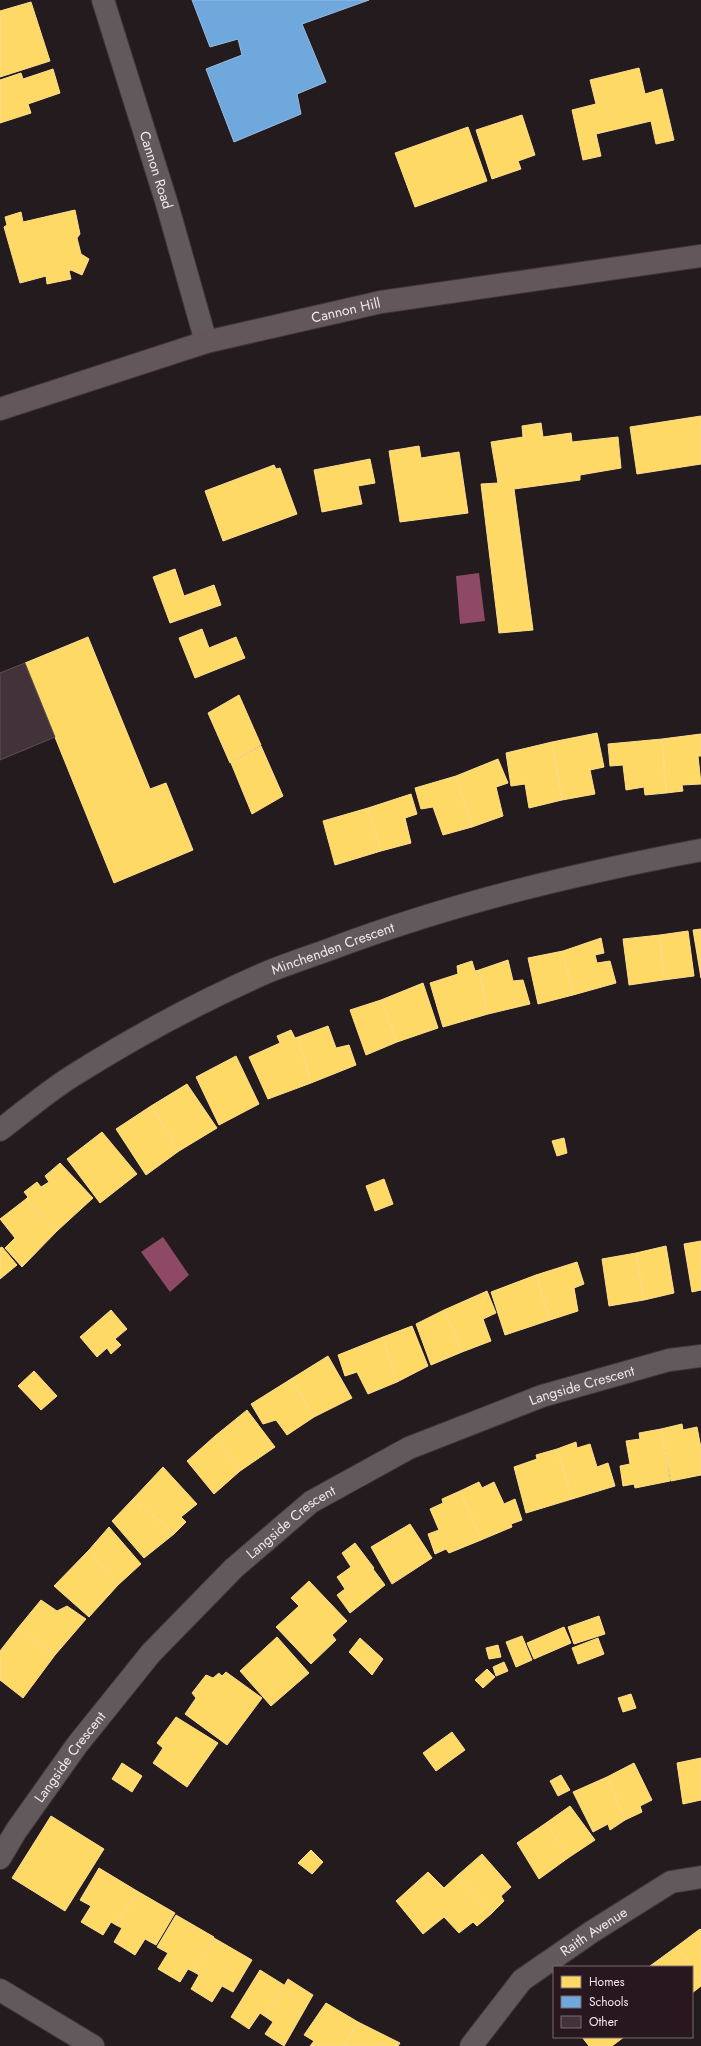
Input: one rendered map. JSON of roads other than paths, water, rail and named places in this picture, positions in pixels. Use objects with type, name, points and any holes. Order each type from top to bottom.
[{"type":"main road","name":"Cannon Hill","points":[[0,409],[206,342],[381,302],[701,256]]},
{"type":"street","name":"Cannon Road","points":[[103,0],[167,204],[206,342]]},
{"type":"street","name":"Minchenden Crescent","points":[[0,1130],[72,1076],[182,1014],[263,974],[362,937],[455,907],[536,884],[615,866],[701,850]]},
{"type":"street","name":"Langside Crescent","points":[[0,1858],[16,1831],[77,1745],[151,1653],[234,1568],[311,1502],[409,1448],[542,1396],[669,1360],[701,1356]]},
{"type":"street","name":"Raith Avenue","points":[[471,2046],[522,1980],[593,1931],[671,1882],[701,1877]]},
{"type":"street","points":[[0,1990],[93,2046]]}]
